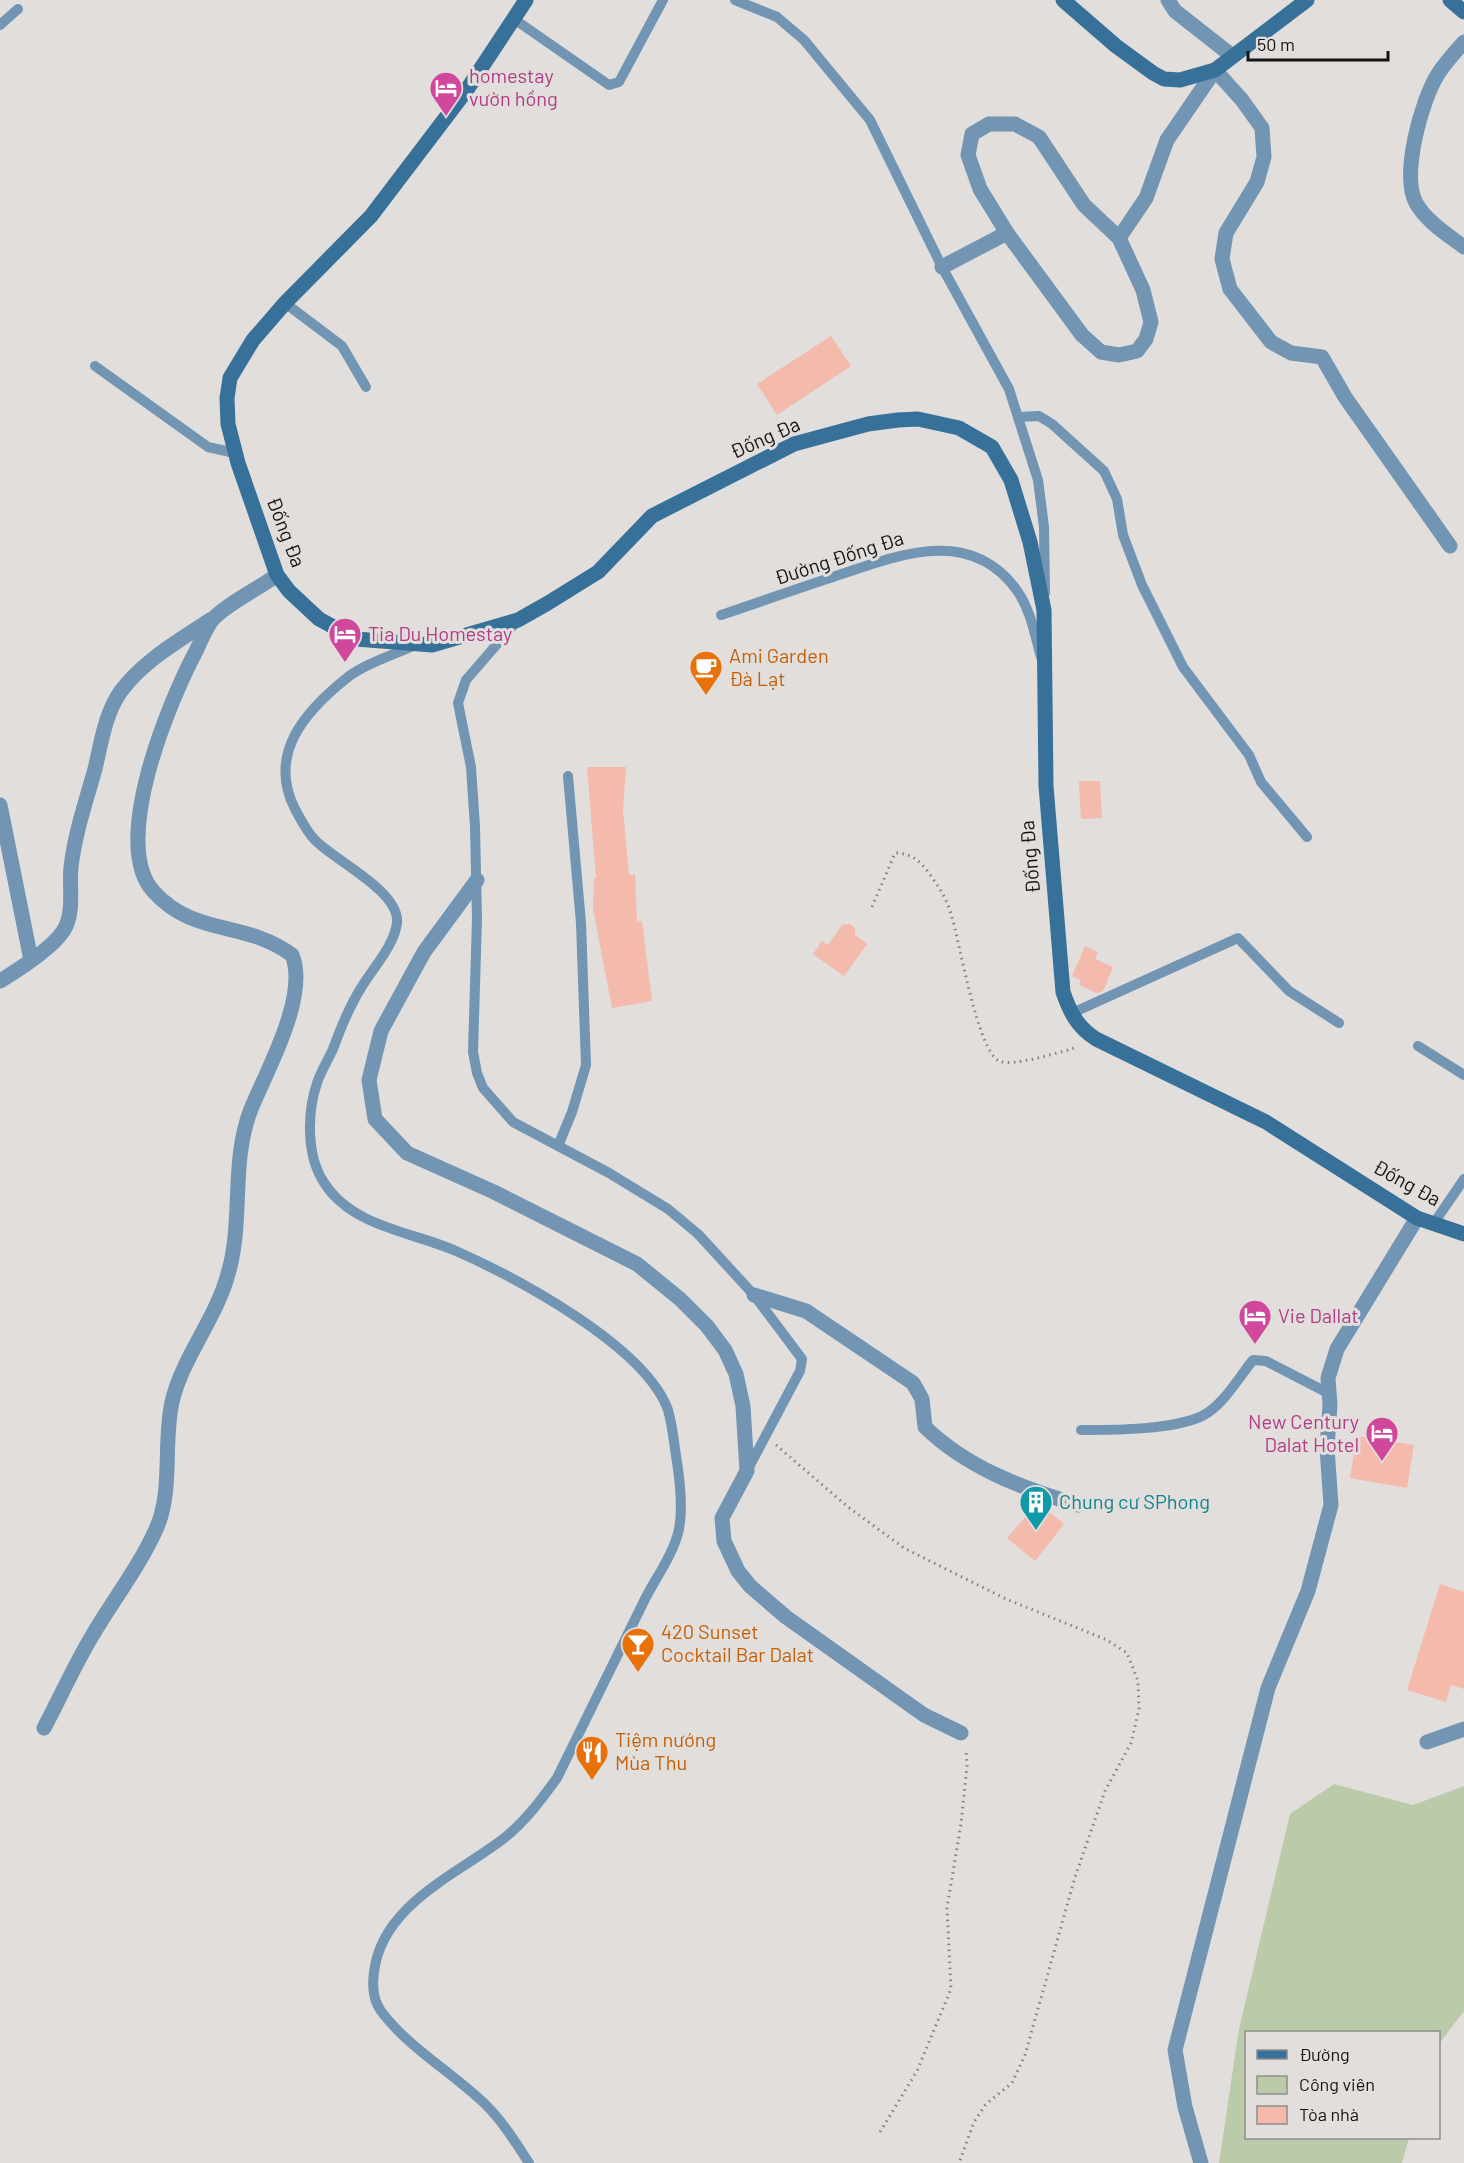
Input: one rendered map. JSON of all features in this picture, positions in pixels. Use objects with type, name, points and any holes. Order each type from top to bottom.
[{"type":"street","name":"Đống Đa","points":[[526,0],[466,92],[371,216],[285,303],[253,340],[230,378],[227,398],[228,424],[235,453],[277,575],[289,591],[319,619],[356,639],[432,645],[518,620],[598,572],[652,516],[794,444],[868,424],[918,419],[958,428],[992,447],[1011,480],[1020,505],[1044,610],[1046,786],[1063,992],[1070,1014],[1091,1036],[1266,1122],[1417,1218],[1464,1234]]},
{"type":"street","points":[[1063,0],[1116,46],[1164,79],[1180,80],[1215,70]]},
{"type":"street","points":[[1168,0],[1175,11],[1231,56]]},
{"type":"street","points":[[1119,238],[1146,198],[1167,140],[1215,70],[1307,0]]},
{"type":"street","points":[[1450,0],[1464,12]]},
{"type":"street","points":[[1464,42],[1438,73],[1425,99],[1409,183],[1417,204],[1440,230],[1464,247]]},
{"type":"street","points":[[1215,70],[1242,100],[1262,128],[1264,157],[1257,182],[1226,234],[1222,259],[1230,289],[1271,342],[1291,353],[1322,357],[1345,397],[1450,546]]},
{"type":"street","points":[[1015,123],[1039,137],[1084,205],[1119,238],[1143,290],[1151,322],[1146,339],[1137,351],[1119,356],[1101,352],[1082,334],[1007,233],[980,189],[968,155],[972,134],[989,124],[1015,123]]},
{"type":"street","points":[[942,267],[1007,233]]},
{"type":"street","points":[[0,981],[31,960],[61,935],[67,925],[71,867],[81,816],[113,706],[121,692],[167,649],[277,575]]},
{"type":"street","points":[[44,1728],[92,1636],[122,1590],[161,1515],[165,1499],[172,1400],[217,1310],[229,1273],[233,1251],[239,1152],[244,1131],[283,1034],[293,998],[296,968],[292,955],[273,943],[251,934],[182,916],[153,891],[141,871],[138,841],[140,823],[147,777],[159,735],[183,676],[213,619]]},
{"type":"street","points":[[0,805],[31,960]]},
{"type":"street","points":[[477,880],[424,952],[381,1031],[369,1080],[375,1119],[407,1153],[494,1192],[609,1249],[637,1264],[680,1299],[719,1342],[736,1374],[744,1406],[747,1471],[722,1518],[724,1541],[738,1571],[750,1586],[786,1617],[915,1708],[961,1733]]},
{"type":"street","points":[[1201,2163],[1185,2107],[1175,2050],[1268,1688],[1308,1591],[1331,1505],[1327,1448],[1330,1405],[1328,1378],[1337,1349],[1417,1218]]},
{"type":"street","points":[[754,1295],[806,1311],[913,1383],[922,1399],[925,1427],[967,1460],[1032,1491],[1079,1505]]},
{"type":"street","points":[[1428,1742],[1464,1730]]},
{"type":"lane","points":[[514,19],[609,85],[620,82],[663,0]]},
{"type":"lane","points":[[735,0],[777,17],[804,40],[870,120],[942,267],[1009,389],[1038,480],[1044,527],[1044,610]]},
{"type":"lane","points":[[0,25],[18,9]]},
{"type":"lane","points":[[285,303],[342,346],[366,387]]},
{"type":"lane","points":[[95,366],[207,447],[235,453]]},
{"type":"lane","points":[[1018,417],[1039,416],[1046,420],[1104,471],[1118,499],[1123,535],[1142,585],[1183,667],[1249,755],[1261,782],[1307,837]]},
{"type":"lane","name":"Đường Đống Đa","points":[[721,615],[904,553],[956,551],[982,559],[1018,592],[1027,608],[1044,669]]},
{"type":"lane","points":[[518,620],[466,680],[458,703],[471,767],[477,880],[473,1052],[477,1074],[483,1088],[513,1122],[668,1209],[698,1234],[754,1295],[802,1359],[800,1371],[747,1471]]},
{"type":"lane","points":[[418,644],[350,676],[317,706],[301,725],[289,744],[285,761],[287,789],[306,829],[315,841],[359,873],[393,903],[397,915],[396,927],[390,944],[348,1008],[317,1082],[311,1112],[315,1163],[324,1184],[352,1209],[392,1229],[456,1251],[488,1267],[529,1289],[618,1346],[656,1387],[667,1409],[680,1480],[679,1529],[557,1778],[541,1800],[503,1839],[419,1897],[391,1930],[375,1961],[374,1995],[384,2015],[411,2043],[487,2105],[529,2163]]},
{"type":"lane","points":[[558,1146],[572,1112],[586,1065],[581,923],[568,776]]},
{"type":"lane","points":[[1070,1014],[1238,938],[1288,991],[1339,1023]]},
{"type":"lane","points":[[1418,1046],[1464,1075]]},
{"type":"lane","points":[[1434,1224],[1464,1179]]},
{"type":"lane","points":[[1081,1430],[1128,1430],[1169,1424],[1204,1415],[1223,1398],[1253,1360],[1266,1360],[1328,1393]]},
{"type":"path","points":[[872,907],[895,853],[904,853],[916,858],[926,869],[939,887],[950,911],[978,1024],[990,1053],[997,1060],[1012,1062],[1072,1049],[1091,1036]]},
{"type":"path","points":[[766,1435],[848,1507],[904,1548],[1006,1599],[1107,1640],[1127,1653],[1138,1681],[1139,1709],[1131,1743],[1105,1791],[1075,1877],[1025,2055],[1012,2083],[986,2104],[974,2122],[959,2163]]},
{"type":"path","points":[[880,2133],[917,2071],[951,1989],[947,1908],[967,1766],[966,1746],[961,1733]]},
{"type":"green space","points":[[1334,1784],[1413,1805],[1464,1786],[1464,2011],[1440,2043],[1440,2031],[1245,2031],[1245,2139],[1409,2139],[1402,2163],[1219,2163],[1239,2029],[1290,1814]]},
{"type":"building","points":[[831,336],[851,366],[777,415],[757,384]]},
{"type":"building","points":[[587,767],[626,767],[623,810],[629,875],[635,874],[637,922],[642,921],[652,1001],[612,1008],[593,909],[594,878],[596,878]]},
{"type":"building","points":[[1079,781],[1100,781],[1102,818],[1081,819]]},
{"type":"building","points":[[850,924],[855,928],[855,935],[867,944],[844,976],[813,954],[822,941],[828,945],[842,925]]},
{"type":"building","points":[[1085,946],[1098,952],[1095,959],[1113,967],[1103,991],[1097,993],[1079,985],[1081,980],[1072,976]]},
{"type":"building","name":"New Century Dalat Hotel","points":[[1357,1436],[1414,1445],[1407,1488],[1350,1478]]},
{"type":"building","name":"Chung cư SPhong","points":[[1038,1503],[1064,1524],[1035,1561],[1007,1538]]},
{"type":"building","points":[[1440,1584],[1464,1592],[1464,1689],[1451,1685],[1446,1702],[1407,1690]]},
{"type":"place","name":"homestay vườn hồng","points":[[446,117]]},
{"type":"place","name":"Tia Du Homestay","points":[[345,663]]},
{"type":"place","name":"Ami Garden Đà Lạt","points":[[706,696]]},
{"type":"place","name":"Vie Dallat","points":[[1255,1345]]},
{"type":"place","name":"New Century Dalat Hotel","points":[[1382,1462]]},
{"type":"place","name":"Chung cư SPhong","points":[[1036,1531]]},
{"type":"place","name":"420 Sunset Cocktail Bar Dalat","points":[[638,1673]]},
{"type":"place","name":"Tiệm nướng Mùa Thu","points":[[592,1781]]}]
